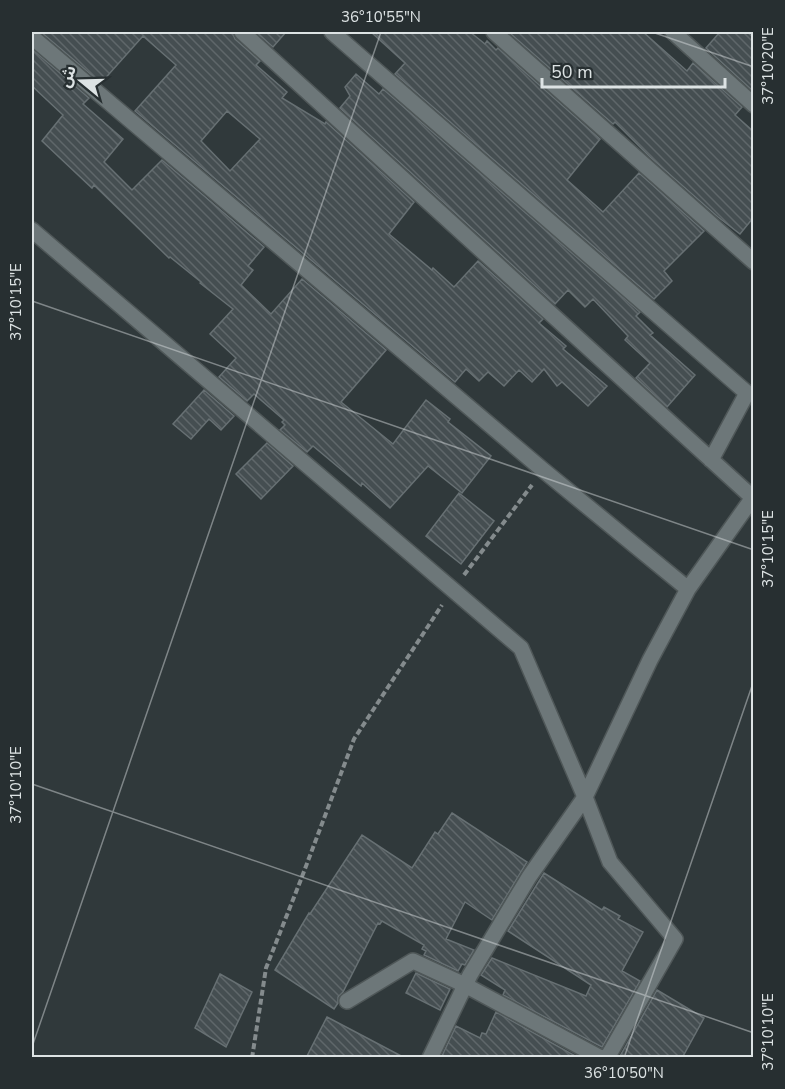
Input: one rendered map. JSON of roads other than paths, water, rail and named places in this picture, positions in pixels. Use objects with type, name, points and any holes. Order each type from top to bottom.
[{"type":"street","points":[[242,32],[753,497],[688,589],[650,660],[585,798],[529,877],[465,985],[430,1058]]},
{"type":"street","points":[[332,32],[747,393],[711,460]]},
{"type":"street","points":[[494,32],[753,262]]},
{"type":"street","points":[[673,32],[753,105]]},
{"type":"street","points":[[32,37],[543,470],[688,589]]},
{"type":"street","points":[[32,230],[521,648],[610,862],[675,939],[607,1058]]},
{"type":"street","points":[[347,1001],[413,962],[465,985],[601,1058]]}]
